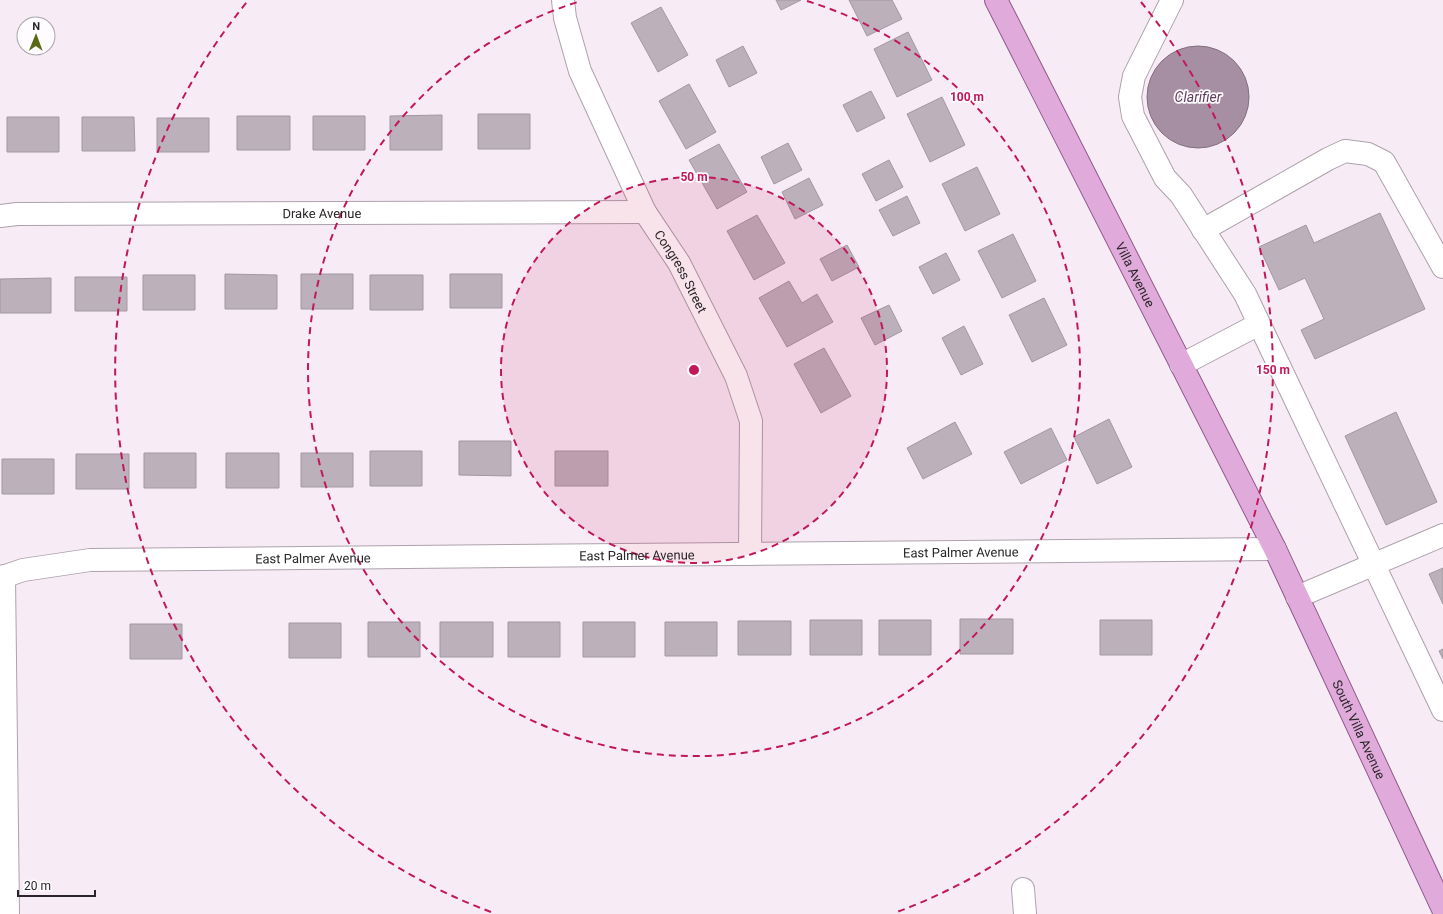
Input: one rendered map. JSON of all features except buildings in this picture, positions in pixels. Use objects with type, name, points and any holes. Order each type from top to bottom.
[{"type":"main road","name":"Villa Avenue","points":[[996,0],[1275,549]]},
{"type":"main road","name":"South Villa Avenue","points":[[1275,549],[1443,909]]},
{"type":"street","name":"Congress Street","points":[[563,0],[565,18],[580,71],[645,212],[682,270],[736,376],[751,421],[750,554]]},
{"type":"street","points":[[1172,0],[1134,76],[1130,97],[1132,116],[1165,178],[1181,196],[1245,294],[1443,710]]},
{"type":"street","points":[[1203,230],[1328,159],[1345,151],[1368,154],[1384,162],[1443,267]]},
{"type":"street","name":"Drake Avenue","points":[[0,216],[17,214],[645,212]]},
{"type":"street","points":[[1181,365],[1259,324]]},
{"type":"street","points":[[1298,597],[1443,535]]},
{"type":"street","name":"East Palmer Avenue","points":[[2,577],[23,570],[90,560],[232,557],[1275,549]]},
{"type":"street","points":[[2,577],[8,914]]},
{"type":"street","points":[[1023,889],[1025,914]]},
{"type":"water","name":"Clarifier","points":[[1198,46],[1218,50],[1234,61],[1245,77],[1249,97],[1245,117],[1234,133],[1218,144],[1198,148],[1178,144],[1162,133],[1151,117],[1147,97],[1151,77],[1162,61],[1178,50]]}]
